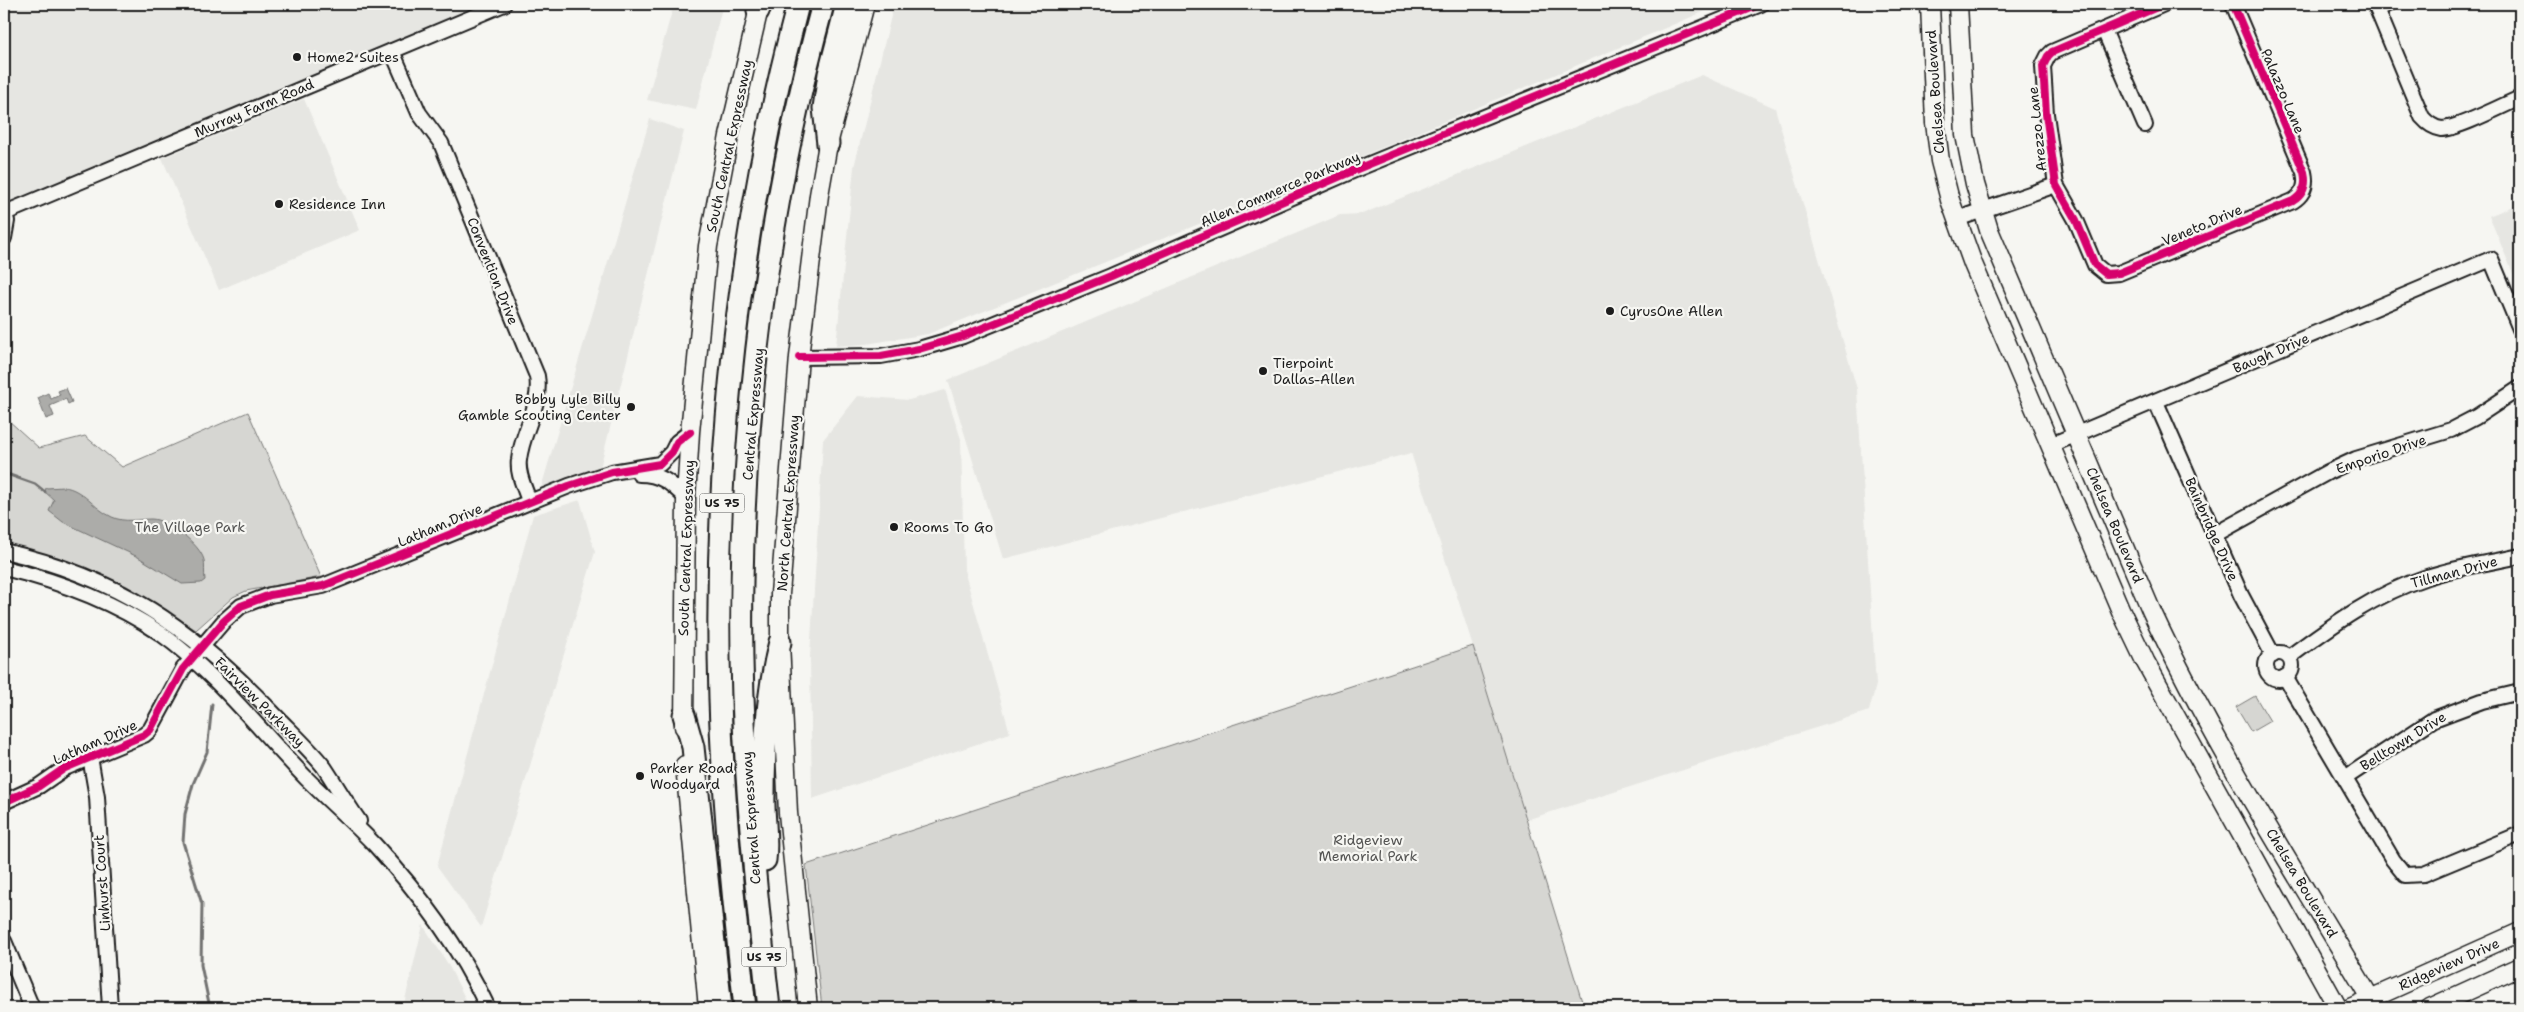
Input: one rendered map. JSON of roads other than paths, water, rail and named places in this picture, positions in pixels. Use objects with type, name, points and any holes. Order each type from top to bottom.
[{"type":"highway","name":"Central Expressway","points":[[745,1008],[729,848],[722,743],[719,631],[722,501],[734,354],[747,252],[769,132],[798,4]]},
{"type":"highway","name":"Central Expressway","points":[[769,1008],[748,792],[742,626],[742,581],[750,425],[775,225],[797,111],[822,4]]},
{"type":"highway","points":[[828,144],[824,108],[829,74],[847,4]]},
{"type":"highway","points":[[759,915],[766,850],[764,796],[767,717],[770,679],[780,642]]},
{"type":"highway","points":[[684,715],[693,747],[720,1008]]},
{"type":"main road","name":"North Central Expressway","points":[[808,1008],[793,872],[780,642],[784,538],[800,357],[818,202],[828,144],[864,4]]},
{"type":"main road","name":"Chelsea Boulevard","points":[[1930,4],[1938,145],[1945,186],[1973,264],[2121,611],[2145,661],[2338,1008]]},
{"type":"main road","name":"Chelsea Boulevard","points":[[1958,4],[1963,122],[1969,158],[1982,210],[2151,610],[2180,669],[2251,798],[2373,1003]]},
{"type":"main road","name":"South Central Expressway","points":[[708,1008],[689,822],[684,715],[686,498],[690,432],[708,246],[729,136],[760,6]]},
{"type":"main road","name":"Ridgeview Drive","points":[[2350,1008],[2373,1003],[2520,932]]},
{"type":"main road","points":[[2430,1008],[2520,967]]},
{"type":"street","name":"Murray Farm Road","points":[[4,213],[504,4]]},
{"type":"street","name":"Allen Commerce Parkway","points":[[800,357],[881,356],[919,349],[971,333],[1119,272],[1357,169],[1761,4]]},
{"type":"street","points":[[2145,125],[2104,30],[2164,4]]},
{"type":"street","name":"Palazzo Lane","points":[[2233,4],[2304,172],[2306,181],[2304,190]]},
{"type":"street","points":[[2380,6],[2422,117],[2434,127],[2449,128],[2520,98]]},
{"type":"street","name":"Arezzo Lane","points":[[2104,30],[2052,52],[2046,58],[2043,66],[2046,114],[2056,185],[2076,220],[2095,265],[2106,274]]},
{"type":"street","name":"Convention Drive","points":[[392,50],[419,113],[441,143],[537,376],[538,397],[519,459],[519,472],[528,501]]},
{"type":"street","points":[[1957,219],[2056,185]]},
{"type":"street","name":"Veneto Drive","points":[[2106,274],[2119,273],[2284,204],[2298,197],[2304,190]]},
{"type":"street","points":[[4,213],[7,221],[4,238]]},
{"type":"street","name":"Baugh Drive","points":[[2051,445],[2491,259],[2520,329]]},
{"type":"street","name":"Emporio Drive","points":[[2214,535],[2328,472],[2356,459],[2451,430],[2520,388]]},
{"type":"street","name":"Bainbridge Drive","points":[[2156,402],[2241,595],[2273,654]]},
{"type":"street","name":"Latham Drive","points":[[4,802],[39,786],[65,768],[150,730],[173,684],[190,659],[222,622],[241,606],[270,595],[323,586],[528,501],[612,472],[660,464],[672,452],[677,442],[690,432]]},
{"type":"street","name":"Latham Drive","points":[[600,477],[658,476],[666,479],[686,498]]},
{"type":"street","name":"Fairview Parkway","points":[[4,551],[30,557],[103,582],[170,620],[241,680],[323,766],[374,844]]},
{"type":"street","name":"Tillman Drive","points":[[2289,657],[2346,616],[2403,586],[2462,568],[2520,556]]},
{"type":"street","name":"Fairview Parkway","points":[[4,568],[42,578],[96,598],[160,634],[228,693],[307,779],[374,844],[422,898],[448,934],[474,976],[488,1008]]},
{"type":"street","points":[[2279,653],[2289,657],[2292,666],[2285,677],[2273,677],[2267,671],[2267,662],[2273,654],[2279,653]]},
{"type":"street","points":[[2285,677],[2396,864],[2405,875],[2424,874],[2520,834]]},
{"type":"street","name":"Belltown Drive","points":[[2345,778],[2434,719],[2482,701],[2520,692]]},
{"type":"street","name":"Linhurst Court","points":[[90,757],[97,797],[110,1008]]},
{"type":"street","points":[[4,941],[8,965],[32,1008]]},
{"type":"waterway","points":[[4,473],[35,484],[45,492]]},
{"type":"waterway","points":[[210,1008],[201,965],[202,904],[183,842],[185,814],[193,784],[207,752],[212,704]]},
{"type":"place","name":"Home2 Suites","points":[[297,57]]},
{"type":"place","name":"Residence Inn","points":[[279,204]]},
{"type":"place","name":"CyrusOne Allen","points":[[1610,311]]},
{"type":"place","name":"Tierpoint Dallas-Allen","points":[[1263,371]]},
{"type":"place","name":"Bobby Lyle Billy Gamble Scouting Center","points":[[631,407]]},
{"type":"place","name":"Rooms To Go","points":[[894,527]]},
{"type":"place","name":"Parker Road Woodyard","points":[[640,776]]},
{"type":"park label","name":"The Village Park","points":[[190,527]]},
{"type":"park label","name":"Ridgeview Memorial Park","points":[[1368,848]]}]
